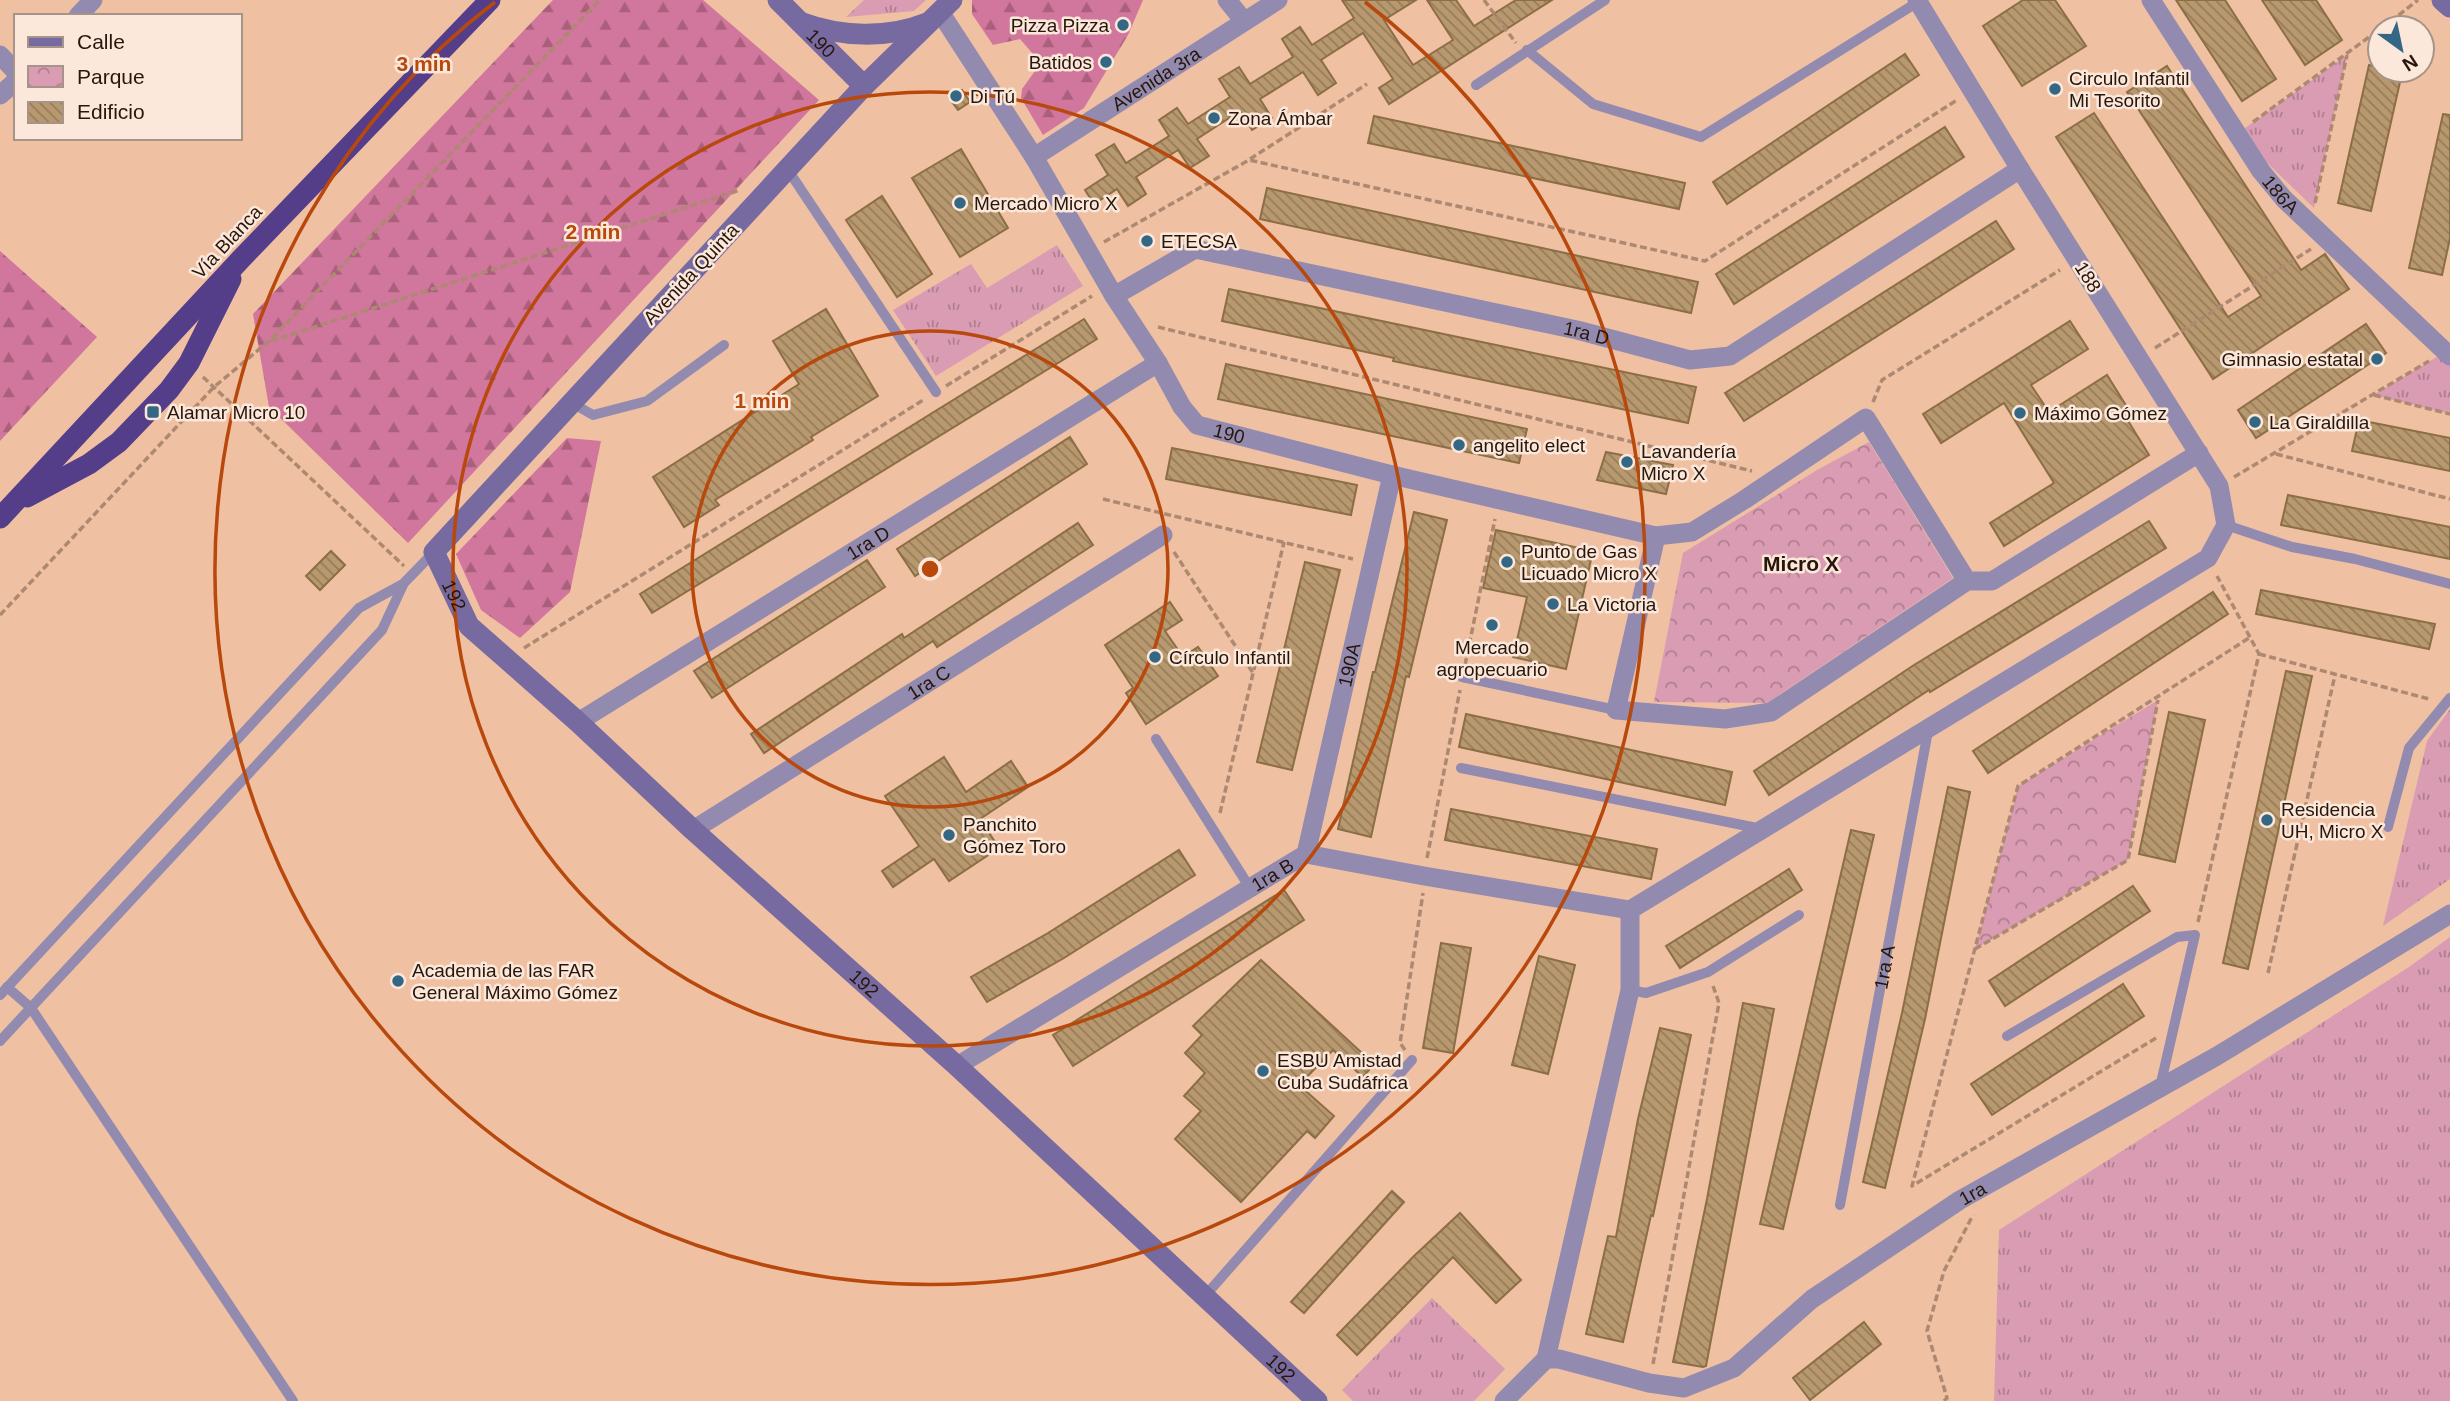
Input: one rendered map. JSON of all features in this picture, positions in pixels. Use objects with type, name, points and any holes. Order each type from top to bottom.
[{"type":"highway","points":[[470,21],[477,0]]},
{"type":"highway","name":"Vía Blanca","points":[[6,512],[240,260],[490,0]]},
{"type":"highway","points":[[6,512],[89,464],[119,443],[169,390],[189,363],[240,260]]},
{"type":"street","points":[[80,14],[93,0]]},
{"type":"street","name":"190","points":[[778,0],[864,86]]},
{"type":"street","points":[[1227,0],[1244,21]]},
{"type":"street","name":"Avenida 3ra","points":[[1034,157],[1278,0]]},
{"type":"street","name":"186A","points":[[2151,0],[2261,171],[2284,199],[2448,354]]},
{"type":"street","points":[[2442,0],[2450,7]]},
{"type":"street","name":"188","points":[[1918,1],[2219,486],[2226,525]]},
{"type":"street","points":[[800,22],[825,31],[865,34],[909,30],[941,11]]},
{"type":"street","name":"190","points":[[941,11],[1034,157],[1182,407],[1197,425],[1392,475],[1656,536],[1692,532],[1778,477]]},
{"type":"street","name":"Avenida Quinta","points":[[434,552],[864,86],[941,11]]},
{"type":"street","points":[[0,55],[14,70]]},
{"type":"street","points":[[0,95],[14,82]]},
{"type":"street","name":"1ra D","points":[[1111,291],[1195,249],[1577,330],[1690,360],[1730,356],[2020,169]]},
{"type":"street","name":"1ra D","points":[[578,722],[1158,363]]},
{"type":"street","points":[[1778,477],[1866,418],[1967,581]]},
{"type":"street","points":[[1656,536],[1616,710],[1726,719],[1771,712],[1967,581],[1992,581],[2199,453]]},
{"type":"street","name":"190A","points":[[1306,854],[1392,475]]},
{"type":"street","points":[[1504,1401],[1546,1359],[1630,990],[1630,910],[2208,558],[2226,525]]},
{"type":"street","name":"1ra C","points":[[693,830],[1163,535]]},
{"type":"street","name":"192","points":[[434,552],[469,626],[957,1066],[1317,1401]]},
{"type":"street","name":"1ra B","points":[[957,1066],[1306,854],[1630,910]]},
{"type":"street","name":"1ra","points":[[1546,1359],[1559,1359],[1649,1383],[1684,1388],[1734,1368],[1812,1299],[1960,1200],[2229,1049],[2450,914]]},
{"type":"lane","points":[[1476,85],[1605,0]]},
{"type":"lane","points":[[1527,50],[1593,104],[1701,137],[1918,1]]},
{"type":"lane","points":[[789,170],[936,392]]},
{"type":"lane","points":[[572,403],[593,415],[647,401],[724,345]]},
{"type":"lane","points":[[2226,525],[2292,547],[2355,559],[2450,584]]},
{"type":"lane","points":[[293,1401],[31,1008],[4,991],[359,608],[403,584],[434,552]]},
{"type":"lane","points":[[0,1041],[382,630],[403,584]]},
{"type":"lane","points":[[1462,677],[1616,710]]},
{"type":"lane","points":[[2388,827],[2409,748],[2448,701]]},
{"type":"lane","name":"1ra A","points":[[1840,1205],[1928,729]]},
{"type":"lane","points":[[1156,738],[1250,888]]},
{"type":"lane","points":[[1461,768],[1763,829]]},
{"type":"lane","points":[[1630,990],[1646,993],[1708,972],[1799,915]]},
{"type":"lane","points":[[2007,1037],[2177,937],[2195,935],[2160,1088]]},
{"type":"lane","points":[[1205,1296],[1412,1060]]},
{"type":"path","points":[[0,615],[214,387],[269,341],[600,0]]},
{"type":"path","points":[[1484,0],[1514,42],[1527,50]]},
{"type":"path","points":[[2400,14],[2418,0]]},
{"type":"path","points":[[2237,134],[2366,40]]},
{"type":"path","points":[[2311,223],[2347,55]]},
{"type":"path","points":[[1088,251],[1249,160],[1367,84]]},
{"type":"path","points":[[1249,160],[1705,261],[1973,89]]},
{"type":"path","points":[[269,341],[742,190]]},
{"type":"path","points":[[2139,358],[2327,238]]},
{"type":"path","points":[[1866,418],[1882,380],[2077,260]]},
{"type":"path","points":[[505,660],[936,392],[1111,291]]},
{"type":"path","points":[[1130,320],[1778,477]]},
{"type":"path","points":[[2219,486],[2448,354]]},
{"type":"path","points":[[189,363],[413,575]]},
{"type":"path","points":[[2373,395],[2450,414]]},
{"type":"path","points":[[2275,453],[2450,499]]},
{"type":"path","points":[[1103,499],[1371,563]]},
{"type":"path","points":[[1412,1060],[1400,1043],[1423,908],[1424,876],[1499,499]]},
{"type":"path","points":[[1147,510],[1253,673]]},
{"type":"path","points":[[1216,833],[1284,542]]},
{"type":"path","points":[[2208,558],[2259,654],[2448,701]]},
{"type":"path","points":[[2174,1028],[1912,1186],[2018,786],[2249,638]]},
{"type":"path","points":[[2195,935],[2259,654]]},
{"type":"path","points":[[2268,973],[2335,675]]},
{"type":"path","points":[[1975,949],[2128,860],[2158,700]]},
{"type":"path","points":[[1649,1383],[1719,1003],[1708,972]]},
{"type":"path","points":[[1944,1401],[1947,1398],[1927,1331],[1944,1271],[1990,1182]]},
{"type":"green space","points":[[553,0],[703,0],[819,100],[408,543],[269,407],[253,314]]},
{"type":"green space","points":[[864,0],[926,0],[914,11],[846,17]]},
{"type":"green space","points":[[972,0],[1143,0],[1128,35],[1084,108],[1043,135],[1021,98],[1022,89],[1035,71],[1033,54],[1020,39],[993,45],[972,14]]},
{"type":"green space","points":[[2347,55],[2314,208],[2237,134]]},
{"type":"green space","points":[[1057,245],[1083,286],[936,376],[893,310],[971,264],[987,288]]},
{"type":"green space","points":[[0,251],[97,337],[0,441]]},
{"type":"green space","points":[[2445,352],[2450,356],[2450,414],[2373,395]]},
{"type":"green space","points":[[567,438],[601,441],[570,592],[520,638],[481,610],[456,554]]},
{"type":"green space","points":[[1869,442],[1953,578],[1767,703],[1654,702],[1683,553],[1817,470]]},
{"type":"green space","points":[[2158,700],[2128,860],[1975,949],[2018,786]]},
{"type":"green space","points":[[2450,709],[2450,879],[2383,926],[2427,741]]},
{"type":"green space","points":[[2450,937],[2450,1401],[1994,1401],[1999,1230],[2409,967]]},
{"type":"green space","points":[[1432,1298],[1505,1369],[1474,1401],[1353,1401],[1342,1390]]},
{"type":"building","points":[[1342,0],[1416,0],[1384,20],[1413,65],[1453,40],[1427,0],[1456,0],[1474,26],[1516,0],[1552,0],[1389,104],[1379,88],[1393,79],[1363,33],[1321,60],[1336,83],[1318,95],[1303,72],[1260,99],[1272,118],[1252,130],[1240,111],[1197,139],[1209,156],[1190,168],[1178,150],[1136,177],[1146,194],[1128,206],[1117,189],[1094,204],[1085,190],[1108,175],[1096,155],[1114,144],[1126,163],[1169,136],[1159,120],[1177,108],[1188,124],[1230,97],[1219,79],[1239,67],[1250,84],[1293,57],[1282,39],[1300,27],[1312,45],[1354,18]]},
{"type":"building","name":"Circulo Infantil Mi Tesorito","points":[[2023,0],[2055,0],[2086,46],[2022,86],[1983,26]]},
{"type":"building","points":[[2176,0],[2225,0],[2276,79],[2242,101]]},
{"type":"building","points":[[2262,0],[2316,0],[2342,40],[2305,65]]},
{"type":"building","points":[[1905,54],[1919,75],[1727,204],[1713,182]]},
{"type":"building","points":[[2167,66],[2301,270],[2325,254],[2349,289],[2213,379],[2056,137],[2094,113],[2228,317],[2261,296],[2127,92]]},
{"type":"building","points":[[2366,78],[2366,84],[2400,84],[2371,211],[2338,203]]},
{"type":"building","points":[[962,90],[970,102],[958,110],[949,98]]},
{"type":"building","points":[[2443,114],[2450,115],[2450,238],[2442,275],[2409,268]]},
{"type":"building","points":[[1374,116],[1685,183],[1679,209],[1368,143]]},
{"type":"building","points":[[1945,127],[1964,157],[1734,304],[1716,274]]},
{"type":"building","name":"Mercado Micro X","points":[[961,149],[1008,228],[960,257],[912,178]]},
{"type":"building","points":[[1267,188],[1698,282],[1691,313],[1260,219]]},
{"type":"building","points":[[882,196],[932,274],[897,297],[846,220]]},
{"type":"building","points":[[1996,221],[2014,249],[1744,421],[1725,393]]},
{"type":"building","points":[[1229,289],[1696,387],[1688,423],[1393,361],[1394,358],[1222,321]]},
{"type":"building","points":[[826,309],[878,396],[811,437],[813,440],[715,500],[719,505],[684,527],[653,477],[799,384],[773,341]]},
{"type":"building","points":[[1084,319],[1097,339],[652,613],[640,594]]},
{"type":"building","points":[[2070,321],[2088,349],[2031,385],[2049,412],[2107,375],[2127,407],[2122,411],[2149,455],[2004,546],[1990,523],[2054,483],[2004,403],[1941,443],[1923,414]]},
{"type":"building","points":[[2366,324],[2386,353],[2256,438],[2238,410]]},
{"type":"building","points":[[1226,364],[1527,429],[1519,463],[1218,399]]},
{"type":"building","points":[[2359,420],[2450,438],[2450,471],[2352,451]]},
{"type":"building","points":[[1070,437],[1087,464],[915,576],[897,549]]},
{"type":"building","points":[[1172,448],[1357,485],[1351,515],[1166,479]]},
{"type":"building","points":[[1606,452],[1673,465],[1666,494],[1597,480]]},
{"type":"building","points":[[2288,495],[2450,527],[2450,559],[2281,525]]},
{"type":"building","points":[[1414,512],[1447,520],[1409,677],[1406,676],[1371,837],[1338,829],[1373,672]]},
{"type":"building","points":[[2149,521],[2166,548],[1930,692],[1929,690],[1769,795],[1754,771],[1914,665]]},
{"type":"building","points":[[1078,523],[1093,545],[937,647],[933,641],[764,753],[751,734],[902,634],[904,638]]},
{"type":"building","name":"La Victoria","points":[[1496,530],[1593,551],[1566,669],[1513,657],[1527,597],[1483,588]]},
{"type":"building","points":[[331,551],[345,565],[320,590],[306,576]]},
{"type":"building","points":[[867,560],[885,587],[712,698],[694,671]]},
{"type":"building","points":[[1305,562],[1340,570],[1292,770],[1257,762]]},
{"type":"building","points":[[2261,590],[2435,624],[2429,649],[2256,614]]},
{"type":"building","points":[[2213,592],[2228,614],[1988,773],[1973,751]]},
{"type":"building","points":[[1170,602],[1182,620],[1165,631],[1183,657],[1198,647],[1218,676],[1146,724],[1126,693],[1133,688],[1105,645]]},
{"type":"building","name":"Residencia UH, Micro X","points":[[2286,671],[2312,676],[2248,969],[2223,963]]},
{"type":"building","points":[[2169,712],[2205,720],[2175,862],[2139,854]]},
{"type":"building","points":[[1466,714],[1732,772],[1725,805],[1459,747]]},
{"type":"building","points":[[944,757],[966,792],[1011,761],[1028,787],[980,819],[999,848],[949,881],[934,859],[893,887],[882,871],[919,846],[885,796]]},
{"type":"building","points":[[1948,787],[1970,792],[1925,1019],[1885,1188],[1863,1182],[1902,1013]]},
{"type":"building","points":[[1451,809],[1657,849],[1651,879],[1445,840]]},
{"type":"building","points":[[1851,830],[1874,835],[1783,1229],[1760,1224]]},
{"type":"building","points":[[1179,850],[1195,875],[1064,958],[987,1002],[971,977],[1048,933]]},
{"type":"building","points":[[1789,869],[1802,890],[1680,968],[1666,946]]},
{"type":"building","points":[[2133,886],[2150,911],[2005,1006],[1989,981]]},
{"type":"building","points":[[1284,890],[1304,920],[1073,1066],[1053,1035]]},
{"type":"building","points":[[1441,943],[1471,948],[1453,1053],[1423,1048]]},
{"type":"building","points":[[1539,956],[1575,965],[1548,1074],[1512,1065]]},
{"type":"building","points":[[1261,960],[1374,1064],[1363,1077],[1333,1050],[1299,1085],[1334,1116],[1315,1138],[1307,1131],[1241,1202],[1175,1139],[1201,1111],[1184,1096],[1205,1073],[1185,1053],[1202,1035],[1193,1026]]},
{"type":"building","points":[[2123,984],[2144,1016],[1992,1115],[1971,1084]]},
{"type":"building","points":[[1743,1003],[1774,1009],[1706,1366],[1703,1367],[1673,1362],[1707,1199]]},
{"type":"building","points":[[1660,1028],[1691,1035],[1623,1342],[1586,1334],[1608,1236],[1616,1237],[1638,1119]]},
{"type":"building","points":[[1392,1191],[1404,1202],[1304,1313],[1291,1302]]},
{"type":"building","points":[[1460,1213],[1521,1280],[1496,1303],[1453,1257],[1357,1355],[1337,1335]]},
{"type":"building","points":[[1864,1322],[1881,1344],[1810,1400],[1793,1378]]},
{"type":"place","name":"Pizza Pizza","points":[[1123,25]]},
{"type":"place","name":"Batidos","points":[[1106,62]]},
{"type":"place","name":"Circulo Infantil Mi Tesorito","points":[[2055,89]]},
{"type":"place","name":"Di Tú","points":[[956,96]]},
{"type":"place","name":"Zona Ámbar","points":[[1214,118]]},
{"type":"place","name":"Mercado Micro X","points":[[960,203]]},
{"type":"place","name":"ETECSA","points":[[1147,241]]},
{"type":"place","name":"Gimnasio estatal","points":[[2377,359]]},
{"type":"place","name":"Alamar Micro 10","points":[[153,412]]},
{"type":"place","name":"Máximo Gómez","points":[[2020,413]]},
{"type":"place","name":"La Giraldilla","points":[[2255,422]]},
{"type":"place","name":"angelito elect","points":[[1459,445]]},
{"type":"place","name":"Lavandería Micro X","points":[[1627,462]]},
{"type":"place","name":"Punto de Gas Licuado Micro X","points":[[1507,562]]},
{"type":"place","name":"La Victoria","points":[[1553,604]]},
{"type":"place","name":"Mercado agropecuario","points":[[1492,625]]},
{"type":"place","name":"Círculo Infantil","points":[[1155,657]]},
{"type":"place","name":"Residencia UH, Micro X","points":[[2267,820]]},
{"type":"place","name":"Panchito Gómez Toro","points":[[949,835]]},
{"type":"place","name":"Academia de las FAR General Máximo Gómez","points":[[398,981]]},
{"type":"place","name":"ESBU Amistad Cuba Sudáfrica","points":[[1263,1071]]},
{"type":"district","name":"Micro X","points":[[1801,563]]}]
